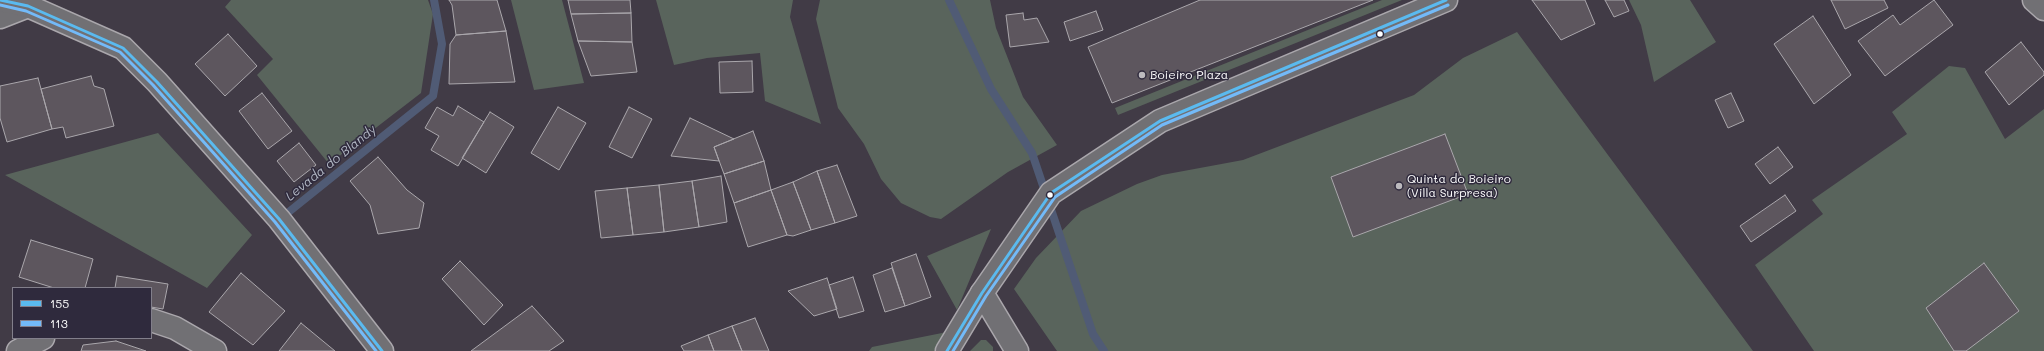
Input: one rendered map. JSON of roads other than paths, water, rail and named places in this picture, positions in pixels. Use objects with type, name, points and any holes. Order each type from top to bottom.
[{"type":"main road","points":[[0,0],[28,6],[123,48],[157,82],[279,220],[382,351]]},
{"type":"main road","points":[[947,351],[982,293],[1051,193],[1160,121],[1446,0]]},
{"type":"main road","points":[[2034,0],[2044,9]]},
{"type":"main road","points":[[0,17],[28,6]]},
{"type":"main road","points":[[982,293],[1017,351]]},
{"type":"main road","points":[[152,320],[175,328],[215,351]]},
{"type":"main road","points":[[18,351],[41,339]]},
{"type":"waterway","name":"Levada do Blandy","points":[[280,219],[433,96],[442,44],[434,0]]},
{"type":"waterway","points":[[949,0],[991,89],[1032,153],[1093,334],[1104,351]]},
{"type":"place","name":"Boieiro Plaza","points":[[1142,75]]},
{"type":"place","name":"Quinta do Boieiro (Villa Surpresa)","points":[[1399,186]]}]
